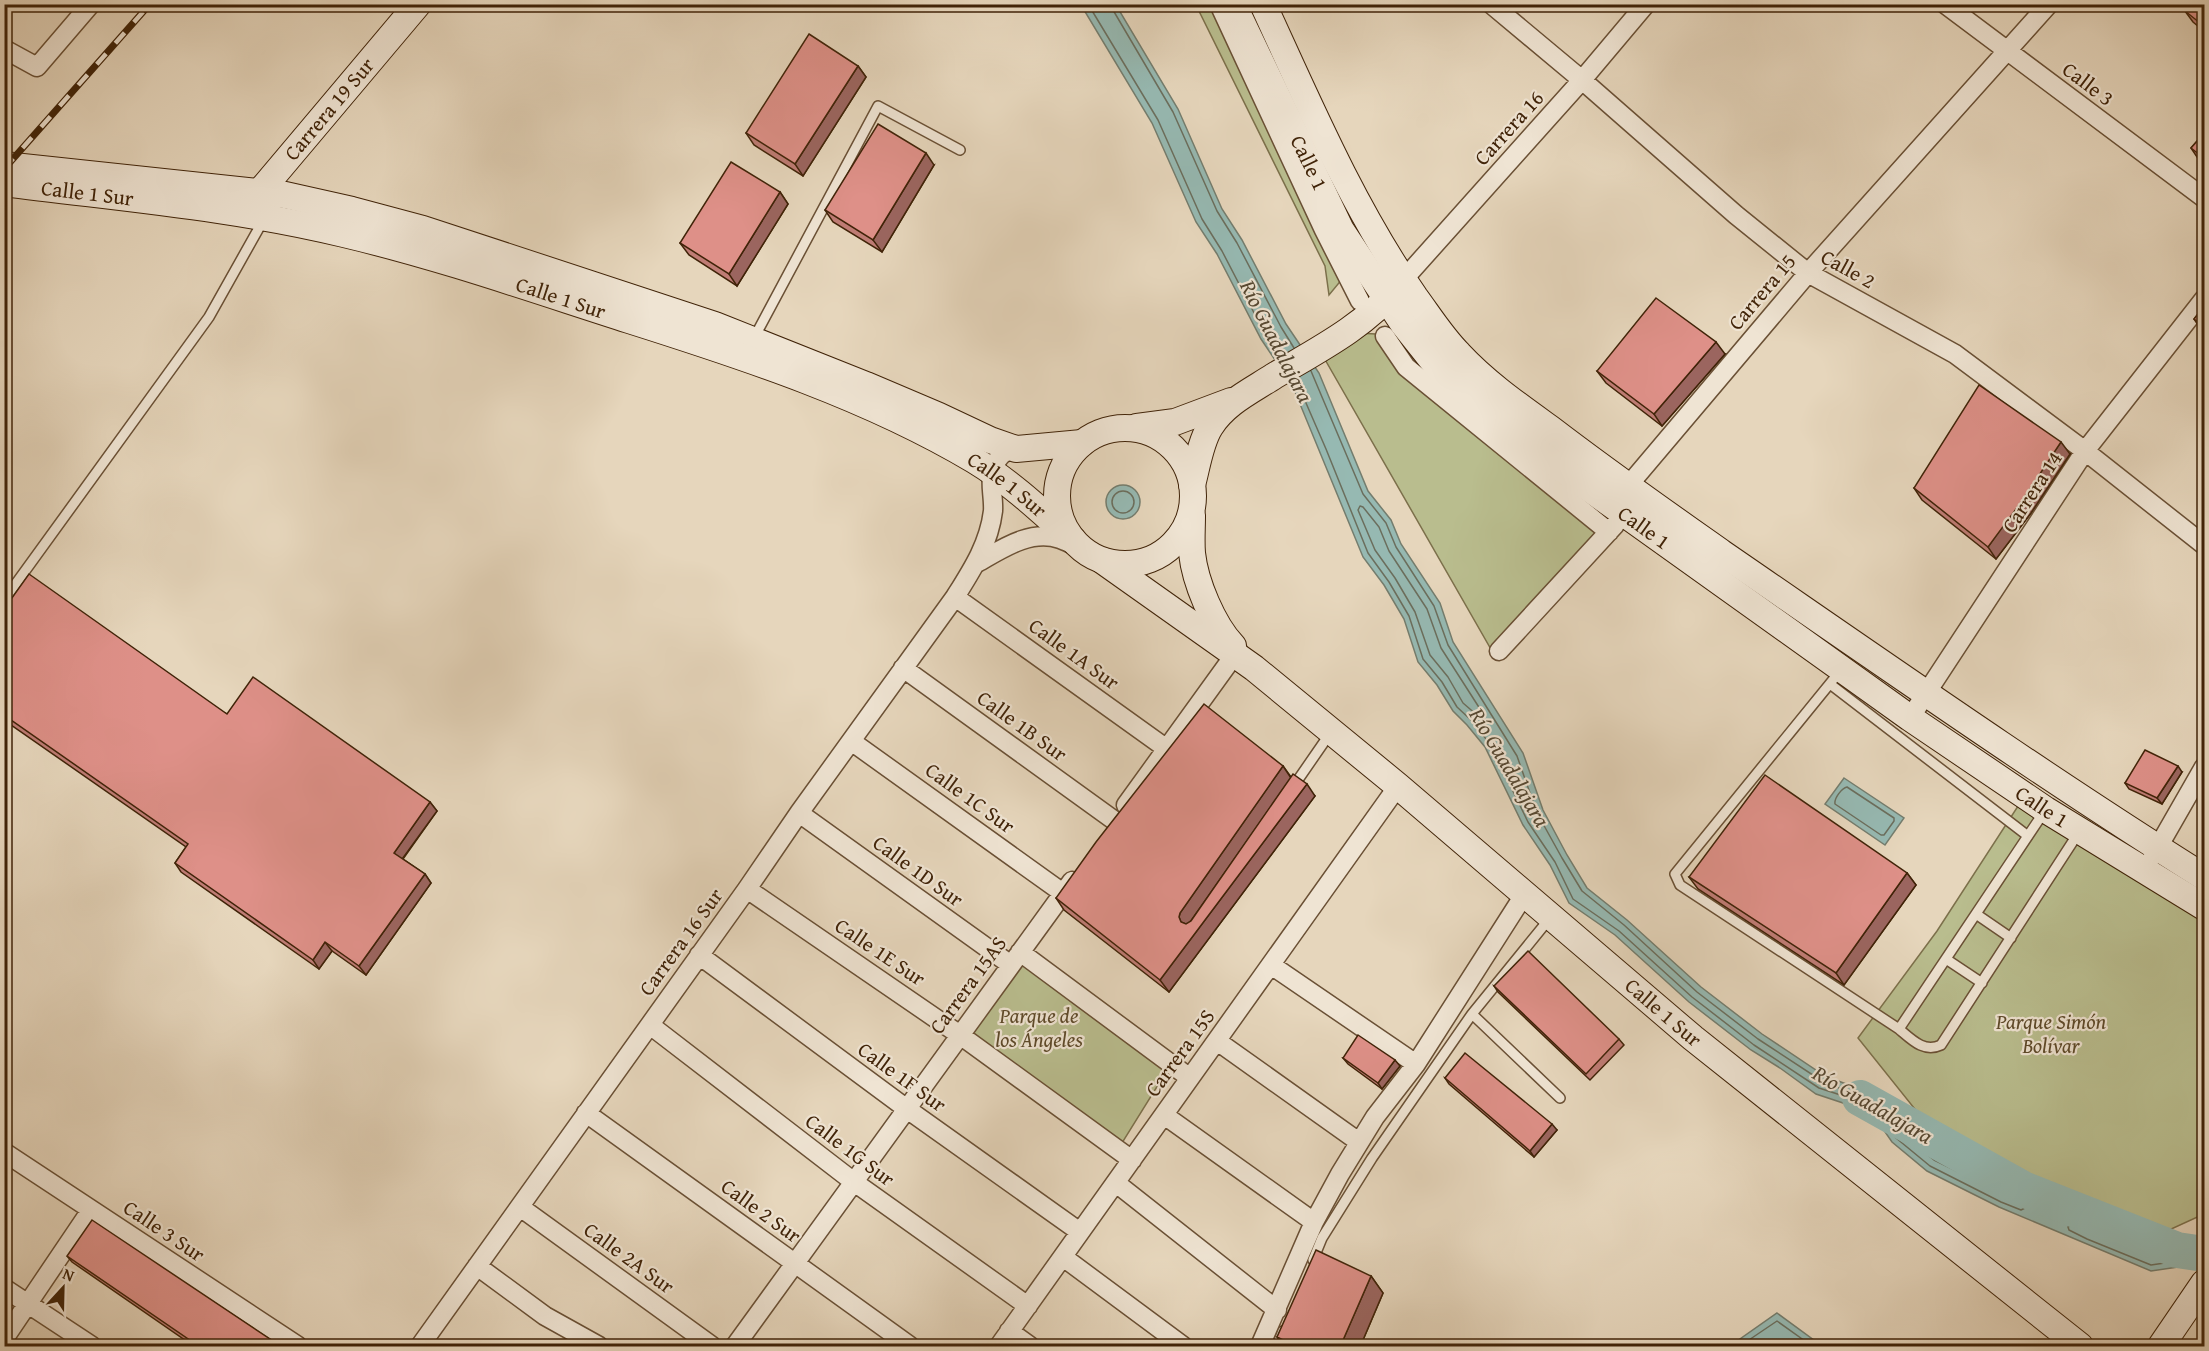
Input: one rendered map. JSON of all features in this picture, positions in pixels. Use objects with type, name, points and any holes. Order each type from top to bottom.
[{"type":"main road","name":"Carrera 19 Sur","points":[[253,216],[260,192],[418,4]]},
{"type":"main road","name":"Calle 1","points":[[1233,4],[1341,230],[1425,353],[1439,369],[1500,422],[1836,677],[1910,718],[2046,810],[2205,907]]},
{"type":"main road","name":"Calle 1","points":[[1263,4],[1338,166],[1368,224],[1438,330],[1460,355],[1499,390],[1618,510],[1926,694],[2205,877]]},
{"type":"main road","name":"Calle 1 Sur","points":[[4,165],[285,195],[352,210],[423,229],[715,325],[1016,449],[1082,443]]},
{"type":"main road","name":"Calle 1 Sur","points":[[4,183],[253,216],[344,234],[434,258],[688,339],[823,387],[910,427],[975,461],[1030,502],[1087,551],[1242,658],[1398,786],[1693,1038],[2080,1347]]},
{"type":"main road","points":[[1350,330],[1360,301],[1360,260]]},
{"type":"main road","points":[[1240,397],[1175,422],[1105,430],[1082,443],[1067,459],[1058,480],[1056,502],[1062,523],[1087,551],[1123,564],[1141,562],[1158,556],[1173,544],[1186,528],[1208,430],[1221,412],[1240,397],[1350,330],[1387,299],[1403,280]]},
{"type":"main road","points":[[1350,330],[1381,327],[1401,332],[1425,353]]},
{"type":"main road","points":[[1122,428],[1133,428],[1157,436],[1173,448],[1187,468],[1192,496]]},
{"type":"main road","name":"Calle 1 Sur","points":[[1192,496],[1192,553],[1198,578],[1215,621],[1242,658]]},
{"type":"main road","points":[[2161,1347],[2198,1293]]},
{"type":"street","points":[[1219,4],[1324,230],[1360,301]]},
{"type":"street","name":"Calle 2","points":[[1491,4],[1582,80],[1695,180],[1808,273],[1955,354],[2085,451],[2205,545]]},
{"type":"street","name":"Carrera 16","points":[[1403,280],[1582,80],[1646,4]]},
{"type":"street","name":"Calle 3","points":[[1945,4],[2205,198]]},
{"type":"street","name":"Carrera 15","points":[[1499,651],[1618,510],[1808,273],[2049,4]]},
{"type":"street","points":[[4,49],[37,67],[90,5]]},
{"type":"street","name":"Carrera 14","points":[[1910,718],[2085,451],[2205,299]]},
{"type":"street","points":[[1385,336],[1406,367],[1618,510]]},
{"type":"street","points":[[992,473],[998,458],[1005,451],[1016,449]]},
{"type":"street","name":"Carrera 16 Sur","points":[[420,1347],[955,597],[985,545],[993,514],[992,473]]},
{"type":"street","points":[[977,562],[1023,538],[1060,539],[1087,551]]},
{"type":"street","name":"Calle 1A Sur","points":[[955,597],[1167,749]]},
{"type":"street","points":[[1102,839],[1167,749],[1242,658]]},
{"type":"street","name":"Calle 1B Sur","points":[[903,668],[1115,821]]},
{"type":"street","name":"Calle 1C Sur","points":[[851,741],[1063,892]]},
{"type":"street","points":[[2144,871],[2205,767]]},
{"type":"street","name":"Carrera 15S","points":[[999,1347],[1398,786]]},
{"type":"street","name":"Calle 1D Sur","points":[[799,813],[1015,959]]},
{"type":"street","name":"Carrera 15AS","points":[[735,1347],[1083,866]]},
{"type":"street","name":"Calle 1E Sur","points":[[747,889],[960,1035],[1132,1160]]},
{"type":"street","points":[[1260,1347],[1282,1317],[1314,1222],[1359,1142],[1416,1064],[1524,895]]},
{"type":"street","name":"Calle 1F Sur","points":[[699,955],[907,1109],[1080,1232]]},
{"type":"street","points":[[1015,959],[1190,1078]]},
{"type":"street","points":[[1271,965],[1416,1064]]},
{"type":"street","name":"Calle 1G Sur","points":[[650,1025],[854,1182],[1028,1306]]},
{"type":"street","points":[[1217,1041],[1359,1142]]},
{"type":"street","name":"Calle 2 Sur","points":[[586,1113],[910,1347]]},
{"type":"street","points":[[1164,1115],[1314,1222]]},
{"type":"street","name":"Calle 3 Sur","points":[[4,1152],[298,1347]]},
{"type":"street","points":[[1116,1183],[1282,1317]]},
{"type":"street","name":"Calle 2A Sur","points":[[520,1206],[712,1347]]},
{"type":"street","points":[[4,1339],[91,1210]]},
{"type":"street","points":[[1064,1257],[1183,1347]]},
{"type":"street","points":[[477,1266],[545,1316],[571,1340],[599,1347]]},
{"type":"street","points":[[4,1288],[92,1347]]},
{"type":"street","points":[[1010,1331],[1030,1347]]},
{"type":"lane","points":[[753,340],[879,106],[960,150]]},
{"type":"lane","points":[[4,600],[209,318],[253,216]]},
{"type":"lane","points":[[2028,836],[1836,677],[1675,874],[1680,885],[1899,1029],[1922,1047],[1933,1049],[1941,1046],[2080,831]]},
{"type":"lane","points":[[1290,792],[1331,732]]},
{"type":"lane","points":[[1899,1029],[2046,810]]},
{"type":"lane","points":[[1976,914],[2011,938]]},
{"type":"lane","points":[[1309,1270],[1322,1238],[1372,1158],[1472,1014],[1550,918]]},
{"type":"lane","points":[[1946,959],[1982,983]]},
{"type":"lane","points":[[1472,1014],[1560,1098]]},
{"type":"lane","points":[[1277,1347],[1282,1317]]},
{"type":"green space","points":[[1196,5],[1220,5],[1348,272],[1329,295],[1325,266]]},
{"type":"green space","points":[[1357,333],[1376,334],[1400,340],[1622,512],[1492,651],[1323,356]]},
{"type":"green space","name":"Parque Simón Bolívar","points":[[2020,803],[2204,915],[2204,1214],[2143,1242],[2059,1209],[1954,1158],[1858,1038],[1937,931]]},
{"type":"green space","name":"Parque de los Ángeles","points":[[1021,960],[1168,1069],[1122,1143],[968,1032]]},
{"type":"water","points":[[1081,5],[1116,5],[1178,109],[1222,209],[1242,240],[1286,324],[1319,373],[1368,491],[1391,520],[1401,544],[1440,603],[1453,642],[1523,753],[1543,810],[1587,888],[1627,920],[1701,987],[1762,1034],[1825,1076],[1862,1090],[1896,1113],[1906,1129],[1937,1155],[2050,1210],[2153,1251],[2184,1247],[2204,1250],[2204,1269],[2185,1266],[2151,1271],[1999,1207],[1927,1171],[1892,1142],[1881,1126],[1855,1107],[1816,1094],[1751,1050],[1689,1002],[1615,935],[1569,903],[1550,865],[1523,825],[1485,747],[1453,711],[1437,685],[1418,662],[1404,619],[1384,585],[1363,557],[1293,387],[1261,339],[1217,254],[1196,222],[1152,123]]},
{"type":"water","points":[[1123,485],[1135,490],[1140,502],[1135,514],[1123,519],[1111,514],[1106,502],[1111,490]]},
{"type":"water","points":[[1844,778],[1904,818],[1885,845],[1825,804]]},
{"type":"water","points":[[1777,1313],[1822,1346],[1730,1346]]},
{"type":"building","points":[[2191,4],[2205,4],[2205,27],[2185,11]]},
{"type":"building","points":[[809,34],[858,66],[795,164],[746,133]]},
{"type":"building","points":[[878,124],[926,153],[873,240],[825,210]]},
{"type":"building","points":[[2205,132],[2205,159],[2191,148]]},
{"type":"building","points":[[731,162],[780,192],[729,274],[680,243]]},
{"type":"building","points":[[1656,298],[1716,342],[1654,414],[1597,371]]},
{"type":"building","points":[[2205,305],[2205,327],[2194,319]]},
{"type":"building","points":[[1979,385],[2061,442],[1988,547],[1914,488]]},
{"type":"building","points":[[29,574],[227,714],[253,677],[430,802],[394,853],[425,874],[359,966],[325,942],[313,960],[175,863],[188,844],[4,715],[4,609]]},
{"type":"building","points":[[1204,704],[1283,766],[1180,913],[1181,922],[1186,924],[1191,921],[1293,774],[1307,784],[1160,980],[1056,898],[1096,842]]},
{"type":"building","points":[[2145,750],[2178,766],[2157,798],[2125,783]]},
{"type":"building","points":[[1765,775],[1907,873],[1836,973],[1689,877]]},
{"type":"building","points":[[1528,951],[1619,1039],[1586,1074],[1494,986]]},
{"type":"building","points":[[1358,1035],[1395,1060],[1378,1083],[1343,1058]]},
{"type":"building","points":[[1465,1053],[1552,1124],[1530,1151],[1445,1078]]},
{"type":"building","points":[[92,1220],[282,1347],[200,1347],[67,1256]]},
{"type":"building","points":[[1316,1250],[1371,1276],[1340,1347],[1297,1347],[1277,1337]]},
{"type":"waterway","name":"Río Guadalajara","points":[[1860,1098],[2023,1189],[2177,1250],[2204,1254]]},
{"type":"railway","points":[[4,169],[150,4]]}]
